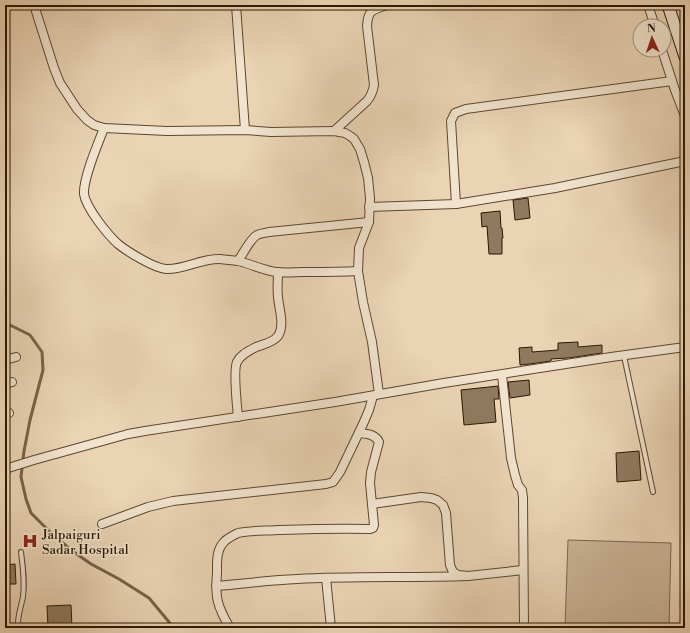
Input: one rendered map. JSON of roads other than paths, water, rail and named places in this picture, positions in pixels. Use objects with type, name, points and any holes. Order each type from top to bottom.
[{"type":"street","points":[[34,5],[60,83],[76,109],[94,125],[104,128],[167,131],[245,130],[271,132],[345,133],[354,139],[360,149],[368,178],[370,198],[369,222],[359,248],[358,271],[372,342],[376,395],[340,472],[333,482],[173,501],[148,507],[102,524]]},
{"type":"street","points":[[236,5],[245,130]]},
{"type":"street","points":[[334,132],[371,96],[374,84],[367,26],[368,18],[370,12],[376,8],[387,5]]},
{"type":"street","points":[[648,5],[652,18]]},
{"type":"street","points":[[668,5],[685,57]]},
{"type":"street","points":[[665,58],[685,116]]},
{"type":"street","points":[[456,204],[451,121],[455,113],[466,109],[672,81]]},
{"type":"street","points":[[104,128],[85,186],[84,195],[87,204],[111,237],[127,250],[153,265],[165,269],[175,269],[202,261],[217,259],[238,261],[264,270],[278,272],[358,271]]},
{"type":"street","points":[[370,207],[456,204],[555,188],[685,161]]},
{"type":"street","points":[[238,261],[252,239],[263,233],[369,222]]},
{"type":"street","points":[[238,417],[235,370],[237,362],[242,355],[273,340],[277,337],[280,331],[281,323],[278,296],[278,272]]},
{"type":"street","points":[[5,469],[128,434],[444,383],[685,347]]},
{"type":"street","points":[[5,360],[16,357]]},
{"type":"street","points":[[502,375],[511,458],[514,475],[522,490],[523,498],[524,628]]},
{"type":"street","points":[[230,628],[218,605],[216,594],[218,555],[220,548],[225,541],[237,534],[252,532],[301,529],[370,529],[374,525],[370,476],[379,442],[374,436],[359,433]]},
{"type":"street","points":[[372,504],[421,497],[432,498],[443,504],[446,513],[450,565],[453,572],[458,575],[468,576]]},
{"type":"street","points":[[216,586],[296,579],[468,576],[523,570]]},
{"type":"street","points":[[326,578],[331,628]]},
{"type":"lane","points":[[624,356],[653,492]]},
{"type":"lane","points":[[18,628],[24,583],[21,552]]},
{"type":"waterway","points":[[5,324],[30,335],[42,352],[43,370],[30,420],[21,477],[31,513],[71,550],[91,564],[119,579],[149,598],[174,628]]},
{"type":"place","name":"Jalpaiguri Sadar Hospital","points":[[30,541]]}]
